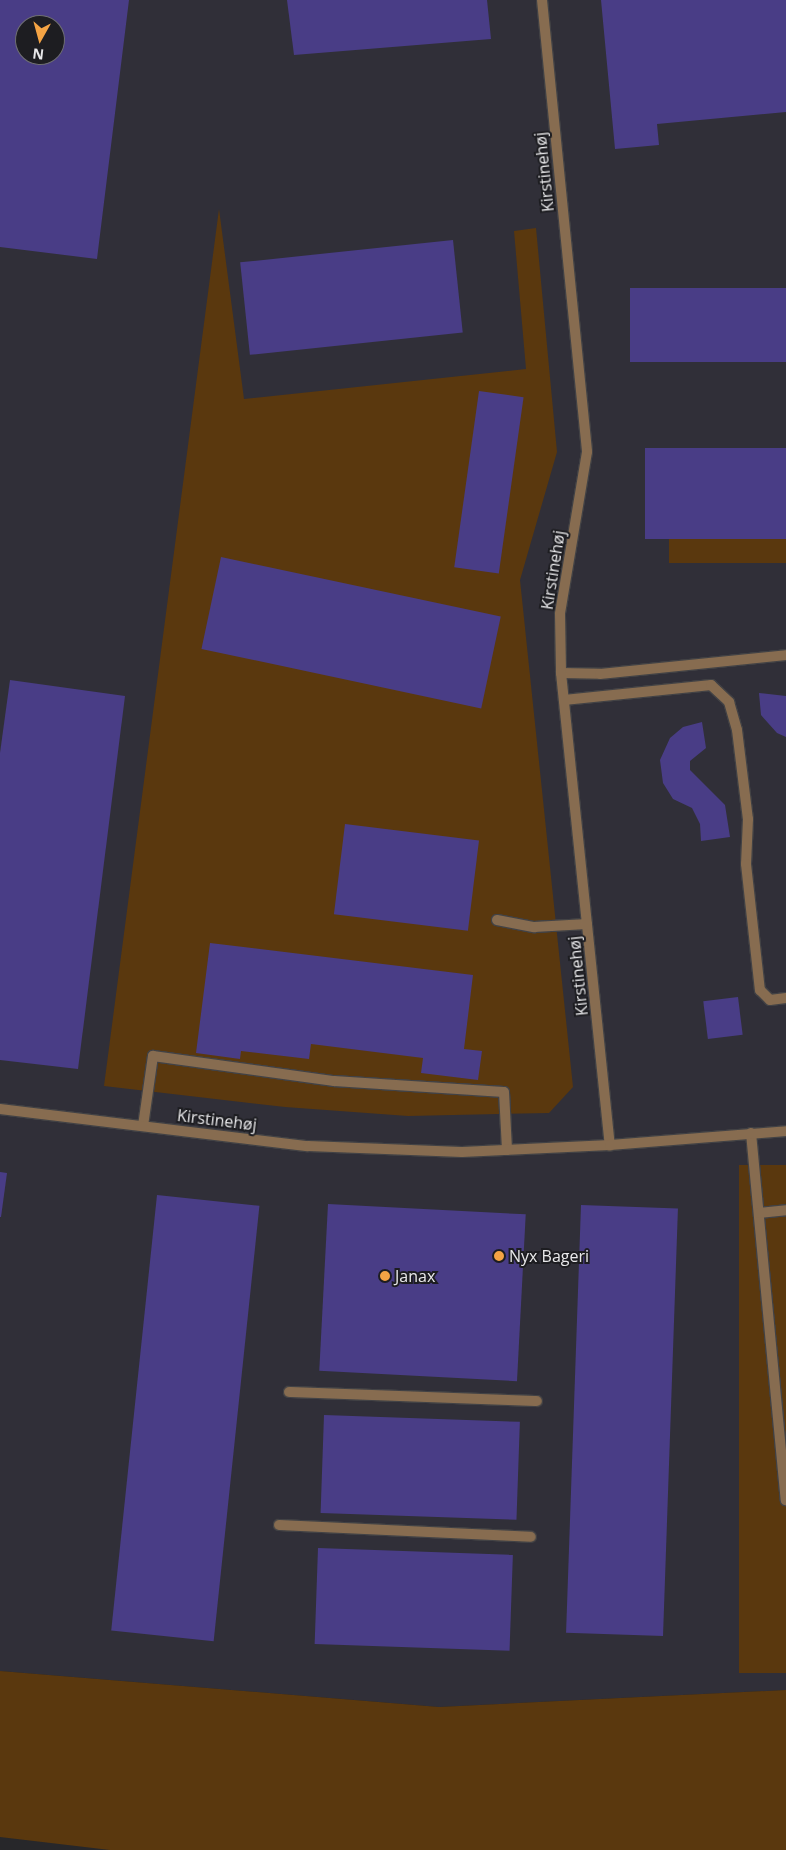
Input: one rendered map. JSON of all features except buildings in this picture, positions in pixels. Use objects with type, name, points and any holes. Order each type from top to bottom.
[{"type":"street","name":"Kirstinehøj","points":[[542,0],[588,452],[560,614],[561,673],[610,1145]]},
{"type":"street","points":[[561,673],[600,674],[786,655]]},
{"type":"street","points":[[564,700],[712,685],[729,702],[738,730],[748,819],[746,864],[760,990],[770,1000],[786,998]]},
{"type":"street","points":[[497,920],[534,927],[588,924]]},
{"type":"street","points":[[143,1126],[153,1056],[334,1081],[504,1092],[507,1150]]},
{"type":"street","name":"Kirstinehøj","points":[[0,1109],[308,1146],[462,1152],[610,1145],[786,1131]]},
{"type":"street","points":[[752,1133],[786,1500]]},
{"type":"street","points":[[759,1213],[786,1210]]},
{"type":"street","points":[[290,1392],[537,1401]]},
{"type":"street","points":[[279,1525],[531,1537]]},
{"type":"shaded area","points":[[0,0],[786,0],[786,1690],[439,1707],[0,1671]]},
{"type":"shaded area","points":[[219,209],[244,399],[526,369],[514,231],[536,228],[557,452],[520,580],[573,1087],[549,1113],[408,1116],[285,1107],[104,1086]]},
{"type":"shaded area","points":[[669,539],[786,539],[786,563],[669,563]]},
{"type":"shaded area","points":[[739,1165],[786,1165],[786,1673],[739,1673]]},
{"type":"shaded area","points":[[0,1671],[439,1707],[786,1690],[786,1850],[110,1850],[0,1837]]},
{"type":"place","name":"Nyx Bageri","points":[[499,1256]]},
{"type":"place","name":"Janax","points":[[385,1276]]}]
